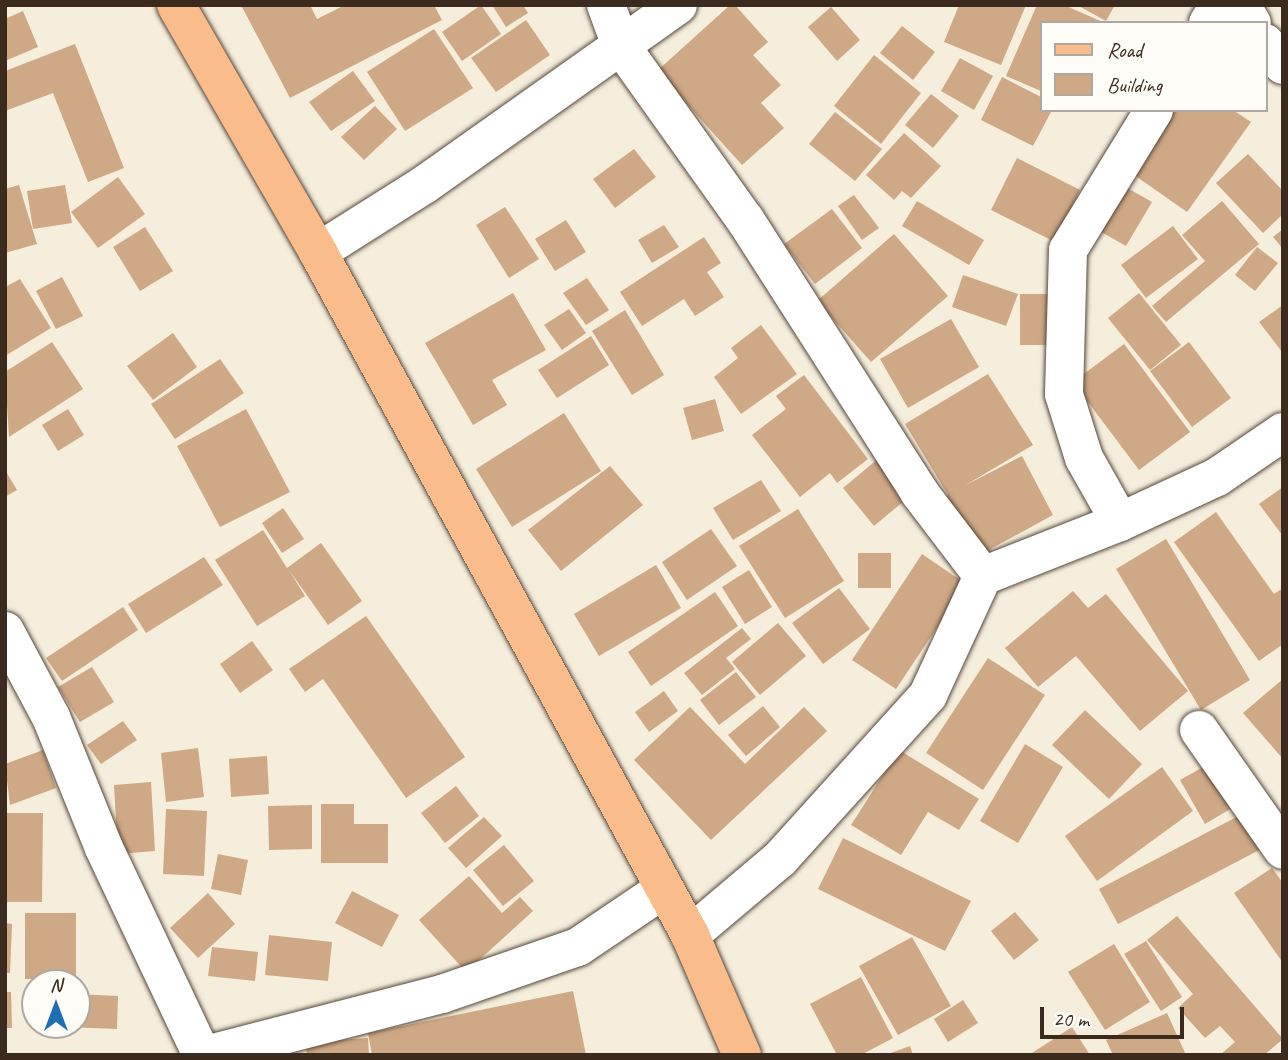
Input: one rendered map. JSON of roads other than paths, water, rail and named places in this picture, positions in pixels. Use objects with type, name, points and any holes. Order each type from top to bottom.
[{"type":"main road","points":[[176,5],[318,252],[690,935],[742,1055]]},
{"type":"street","points":[[606,5],[621,46],[746,221],[919,492],[983,576]]},
{"type":"street","points":[[318,252],[424,185],[678,5]]},
{"type":"street","points":[[1209,21],[1219,5]]},
{"type":"street","points":[[1241,5],[1251,21]]},
{"type":"street","points":[[1267,45],[1283,65]]},
{"type":"street","points":[[1120,522],[1084,458],[1064,394],[1068,250],[1153,112]]},
{"type":"street","points":[[690,935],[780,859],[928,695],[983,576],[1120,522],[1217,477],[1283,432]]},
{"type":"street","points":[[5,631],[51,717],[104,848],[204,1055],[442,994],[578,947],[664,889]]},
{"type":"street","points":[[1199,730],[1283,850]]}]
